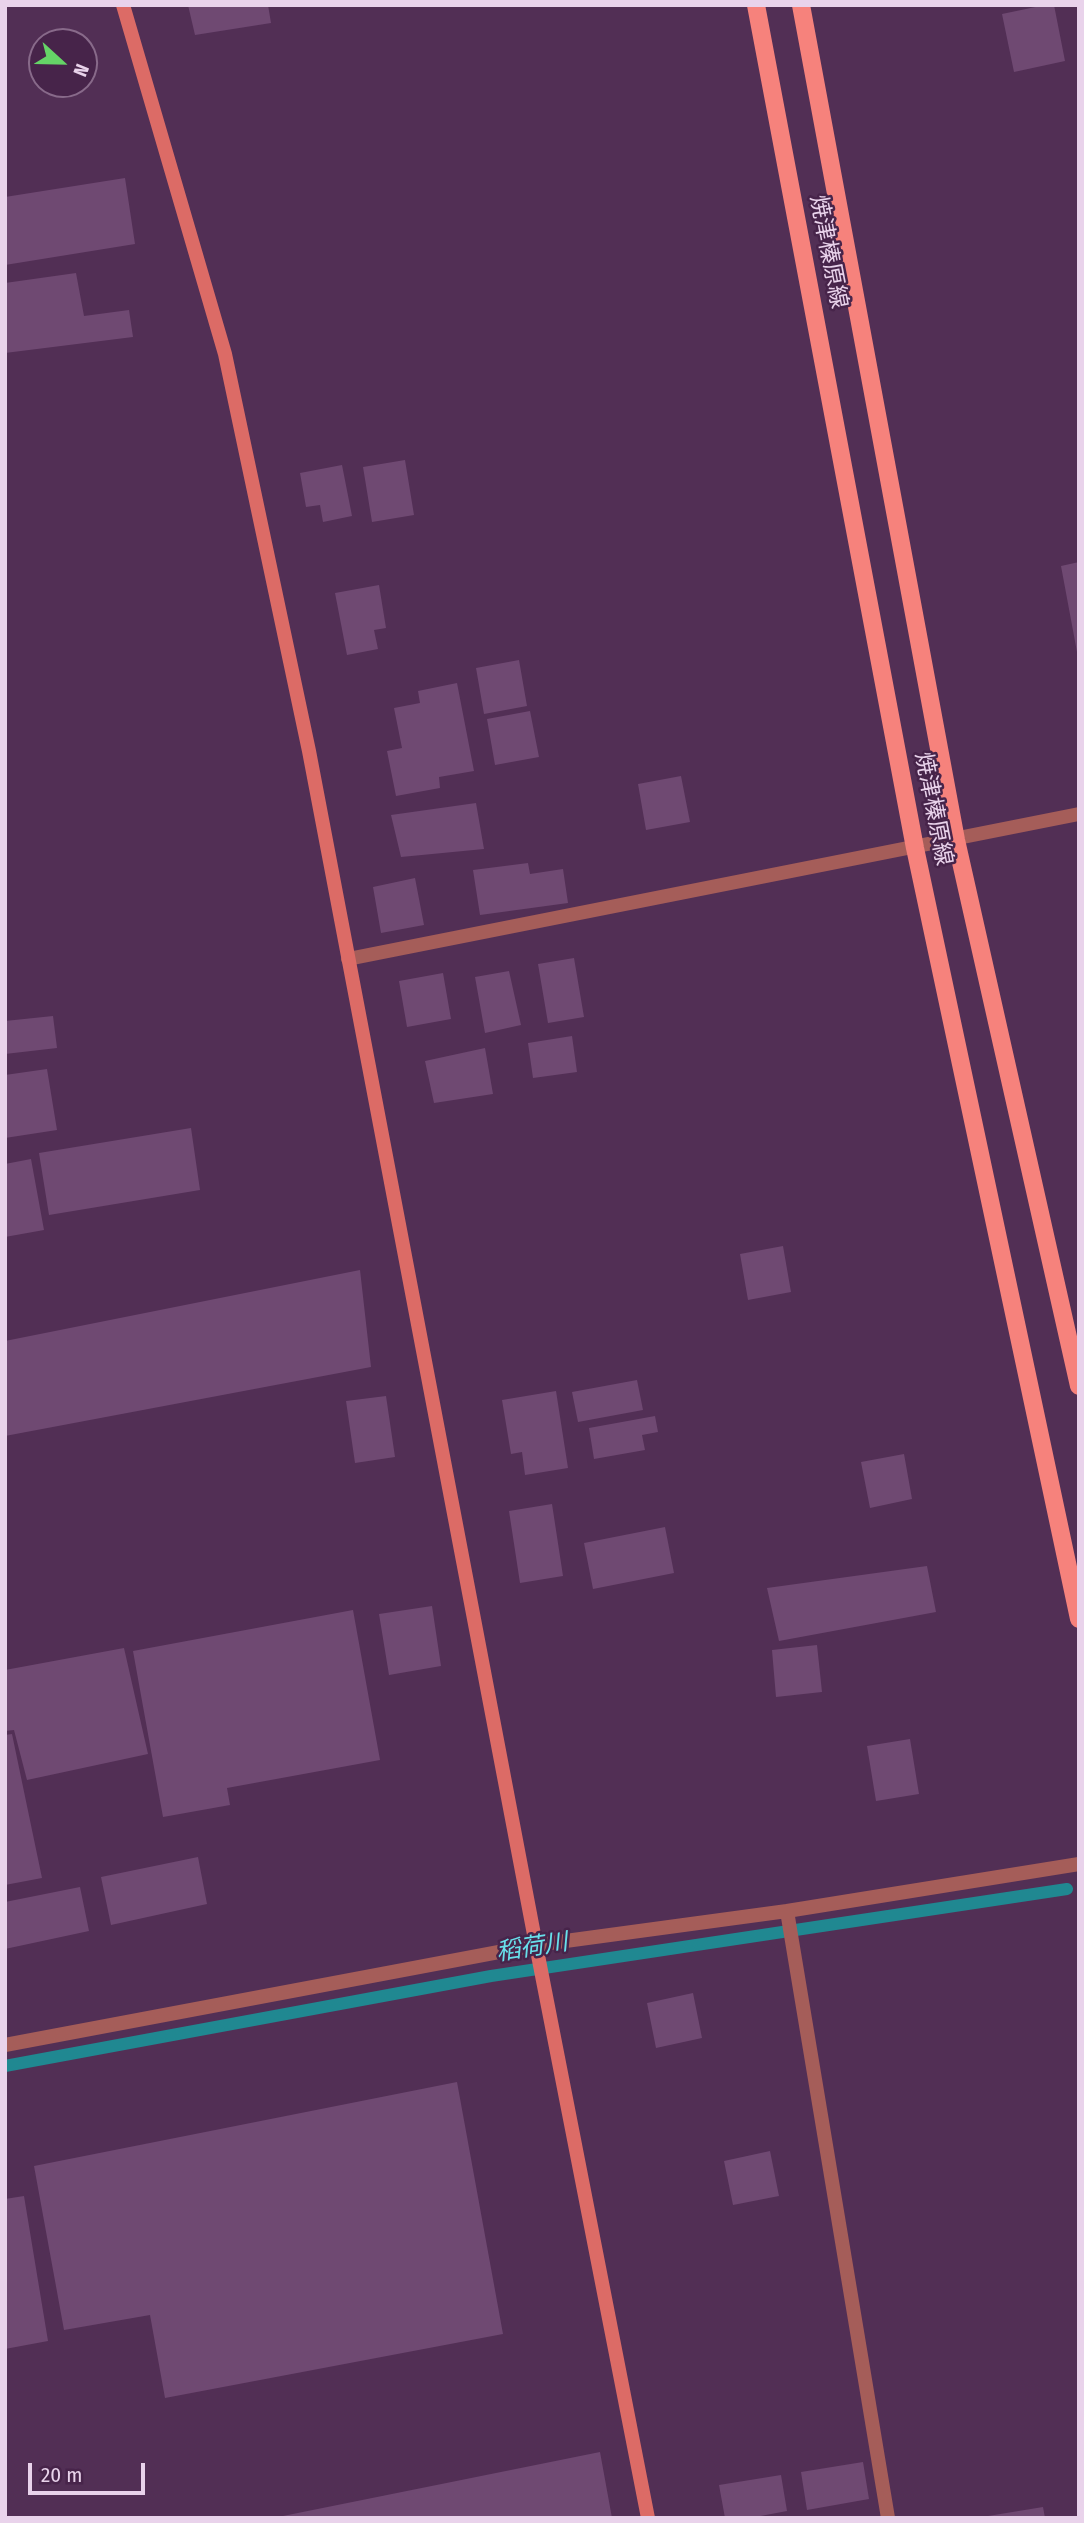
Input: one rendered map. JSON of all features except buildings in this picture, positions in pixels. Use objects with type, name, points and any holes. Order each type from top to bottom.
[{"type":"main road","name":"焼津榛原線","points":[[756,5],[915,848],[1079,1619]]},
{"type":"main road","name":"焼津榛原線","points":[[801,5],[956,840],[1079,1386]]},
{"type":"street","points":[[123,5],[225,354],[309,751],[648,2518]]},
{"type":"street","points":[[348,960],[1079,814]]},
{"type":"street","points":[[5,2045],[536,1945],[788,1912],[1079,1864]]},
{"type":"street","points":[[788,1912],[888,2518]]},
{"type":"waterway","name":"稻荷川","points":[[5,2066],[491,1976],[1067,1889]]}]
